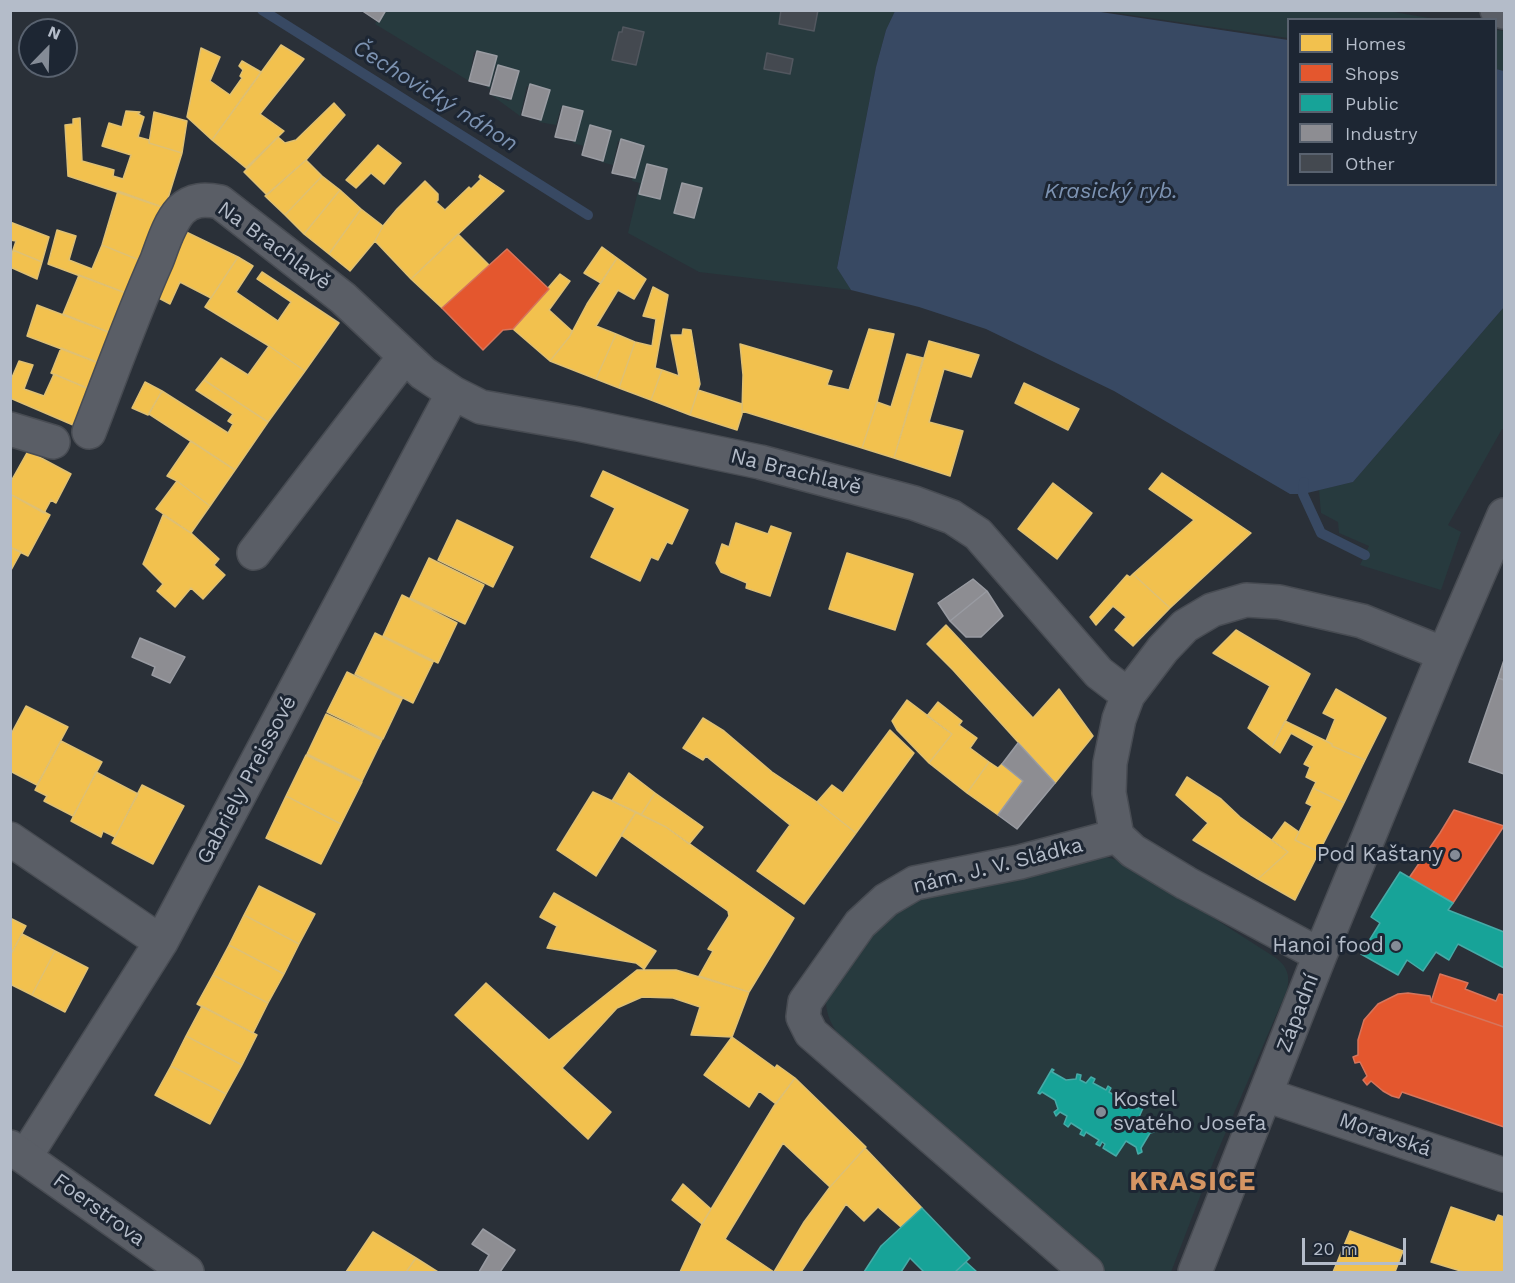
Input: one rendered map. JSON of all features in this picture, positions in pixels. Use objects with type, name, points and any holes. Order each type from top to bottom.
[{"type":"street","points":[[1497,10],[1504,12]]},
{"type":"street","name":"Na Brachlavě","points":[[89,432],[172,223],[180,211],[189,204],[199,200],[219,202],[344,298],[423,373],[453,393],[481,406],[760,462],[914,503],[952,517],[978,534],[1099,673],[1128,695]]},
{"type":"street","points":[[254,553],[405,356]]},
{"type":"street","name":"Gabriely Preissové","points":[[18,1152],[161,942],[453,393]]},
{"type":"street","points":[[10,429],[53,442]]},
{"type":"street","name":"Západní","points":[[1195,1272],[1320,955],[1504,515]]},
{"type":"street","points":[[1320,955],[1186,883],[1133,851],[1117,836],[1109,793],[1110,764],[1119,719],[1128,695],[1163,649],[1185,626],[1212,610],[1246,600],[1279,603],[1362,621],[1444,654]]},
{"type":"street","name":"nám. J. V. Sládka","points":[[1088,1272],[811,1033],[803,1017],[805,1002],[861,924],[886,900],[915,883],[1020,862],[1117,836]]},
{"type":"street","points":[[10,839],[161,942]]},
{"type":"street","name":"Moravská","points":[[1266,1095],[1504,1176]]},
{"type":"street","name":"Foerstrova","points":[[18,1152],[188,1272]]},
{"type":"green space","points":[[384,10],[895,11],[886,30],[876,67],[837,267],[851,290],[699,272],[628,233],[640,183],[632,181],[641,147],[618,141],[613,165],[601,162],[609,132],[589,127],[584,146],[573,143],[581,112],[561,107],[556,125],[539,122],[547,92],[527,86],[520,116],[490,94],[509,101],[517,72],[496,67],[490,89],[487,88],[495,58],[474,52],[469,81],[375,24]]},
{"type":"green space","points":[[1382,10],[1429,18],[1287,18],[1287,38],[1103,11]]},
{"type":"green space","points":[[1497,30],[1504,31],[1504,71],[1497,69]]},
{"type":"green space","points":[[1504,307],[1504,430],[1502,429],[1448,525],[1461,532],[1441,590],[1360,565],[1369,546],[1339,533],[1338,522],[1321,513],[1319,490],[1353,482]]},
{"type":"green space","points":[[1103,856],[1126,863],[1145,874],[1276,958],[1286,968],[1288,976],[1287,990],[1216,1155],[1171,1272],[1097,1272],[844,1042],[833,1026],[827,1010],[826,998],[867,930],[917,899]]},
{"type":"water","name":"Krasický ryb.","points":[[895,11],[1094,11],[1287,40],[1287,186],[1497,186],[1497,69],[1504,71],[1504,307],[1353,482],[1303,494],[1290,494],[1114,391],[986,329],[919,307],[851,290],[837,268],[876,67],[886,30]]},
{"type":"building: Homes","points":[[281,45],[304,59],[260,114],[284,131],[246,168],[212,140]]},
{"type":"building: Homes","points":[[201,48],[220,57],[210,81],[230,95],[242,78],[240,76],[243,70],[239,66],[242,61],[261,72],[212,140],[187,117]]},
{"type":"building: Homes","points":[[334,103],[345,115],[306,160],[267,195],[244,172],[278,137],[285,143],[296,140]]},
{"type":"building: Homes","points":[[126,111],[140,112],[138,114],[144,117],[138,137],[149,140],[149,143],[182,153],[165,208],[68,176],[65,125],[73,124],[73,119],[80,118],[82,161],[114,170],[113,176],[123,179],[131,155],[102,146],[109,123],[122,127]]},
{"type":"building: Homes","points":[[154,112],[187,121],[182,153],[149,143]]},
{"type":"building: Homes","points":[[378,145],[401,163],[384,184],[371,173],[356,188],[346,180]]},
{"type":"building: Homes","points":[[306,160],[322,176],[285,215],[265,196]]},
{"type":"building: Homes","points":[[480,175],[504,191],[411,279],[375,241],[383,226],[425,181],[438,194],[436,202],[445,210],[481,179]]},
{"type":"building: Homes","points":[[322,176],[340,190],[304,234],[285,215]]},
{"type":"building: Homes","points":[[340,190],[361,209],[329,254],[304,234]]},
{"type":"building: Homes","points":[[118,191],[165,208],[144,262],[102,245]]},
{"type":"building: Homes","points":[[361,209],[383,226],[375,241],[350,271],[329,254]]},
{"type":"building: Homes","points":[[10,222],[49,237],[42,262],[13,250],[16,241],[10,240]]},
{"type":"building: Homes","points":[[57,230],[76,236],[69,260],[92,269],[102,245],[144,262],[131,295],[48,264]]},
{"type":"building: Homes","points":[[182,230],[238,257],[211,298],[180,282],[170,304],[151,294]]},
{"type":"building: Homes","points":[[458,234],[490,266],[442,308],[411,279]]},
{"type":"building: Homes","points":[[602,247],[617,258],[601,283],[584,273]]},
{"type":"building: Homes","points":[[13,250],[42,262],[37,279],[10,267]]},
{"type":"building: Homes","points":[[238,257],[253,266],[236,292],[278,321],[291,302],[257,279],[262,272],[339,323],[305,371],[205,307]]},
{"type":"building: Homes","points":[[617,258],[646,279],[634,299],[618,290],[596,326],[616,334],[596,379],[550,361],[570,336],[587,304]]},
{"type":"building: Homes","points":[[560,274],[570,281],[549,310],[572,331],[550,361],[513,329]]},
{"type":"building: Homes","points":[[79,275],[131,295],[116,335],[63,314]]},
{"type":"building: Homes","points":[[653,287],[668,295],[655,368],[662,370],[651,400],[619,388],[635,342],[652,346],[656,319],[643,316]]},
{"type":"building: Homes","points":[[37,305],[116,335],[104,365],[27,336]]},
{"type":"building: Homes","points":[[683,329],[691,330],[700,384],[690,415],[651,400],[662,370],[679,376],[671,335],[682,335]]},
{"type":"building: Homes","points":[[869,329],[894,334],[877,402],[862,448],[742,411],[743,375],[740,344],[832,371],[827,385],[849,390]]},
{"type":"building: Homes","points":[[616,334],[635,342],[619,388],[596,379]]},
{"type":"building: Homes","points":[[929,341],[979,355],[971,377],[944,369],[929,422],[963,431],[950,476],[894,458]]},
{"type":"building: Homes","points":[[269,346],[305,371],[268,422],[204,380],[221,358],[248,375]]},
{"type":"building: Homes","points":[[61,348],[104,365],[94,391],[51,373]]},
{"type":"building: Homes","points":[[907,354],[923,358],[894,458],[862,448],[877,402],[891,407]]},
{"type":"building: Homes","points":[[19,361],[33,365],[24,389],[44,396],[54,374],[94,391],[80,428],[10,398],[10,382]]},
{"type":"building: Homes","points":[[204,380],[268,422],[235,470],[149,414],[162,391],[228,433],[233,424],[228,421],[233,414],[196,390]]},
{"type":"building: Homes","points":[[145,382],[162,391],[148,415],[132,408]]},
{"type":"building: Homes","points":[[1024,383],[1079,409],[1068,430],[1015,403]]},
{"type":"building: Homes","points":[[698,390],[742,404],[742,414],[737,430],[690,415]]},
{"type":"building: Homes","points":[[191,441],[235,470],[210,506],[167,476]]},
{"type":"building: Homes","points":[[28,451],[71,474],[56,503],[51,500],[44,513],[10,494],[10,483]]},
{"type":"building: Homes","points":[[603,471],[688,510],[672,544],[667,542],[658,560],[651,557],[640,581],[591,557],[615,508],[591,496]]},
{"type":"building: Homes","points":[[1162,473],[1251,533],[1170,608],[1133,574],[1194,520],[1149,489]]},
{"type":"building: Homes","points":[[177,481],[210,506],[191,533],[156,509]]},
{"type":"building: Homes","points":[[1053,483],[1092,513],[1057,559],[1018,529]]},
{"type":"building: Homes","points":[[10,494],[50,515],[28,556],[10,547]]},
{"type":"building: Homes","points":[[163,515],[191,533],[219,559],[214,565],[225,575],[203,599],[191,588],[175,607],[157,591],[163,584],[143,564]]},
{"type":"building: Homes","points":[[457,520],[513,547],[493,587],[438,560]]},
{"type":"building: Homes","points":[[736,523],[768,534],[771,526],[791,533],[770,596],[746,588],[747,583],[721,572],[716,563],[722,544],[729,547]]},
{"type":"building: Homes","points":[[10,547],[21,552],[10,572]]},
{"type":"building: Homes","points":[[847,553],[913,574],[895,630],[829,609]]},
{"type":"building: Homes","points":[[429,558],[484,585],[465,624],[410,598]]},
{"type":"building: Homes","points":[[1133,574],[1170,608],[1133,646],[1115,630],[1126,617],[1113,606],[1096,625],[1090,617],[1127,575],[1130,577]]},
{"type":"building: Homes","points":[[402,595],[457,623],[438,663],[383,636]]},
{"type":"building: Homes","points":[[946,625],[1033,718],[1059,689],[1093,736],[1055,783],[927,644]]},
{"type":"building: Homes","points":[[1236,630],[1310,674],[1272,747],[1248,728],[1270,686],[1213,653]]},
{"type":"building: Homes","points":[[375,633],[433,662],[413,703],[355,674]]},
{"type":"building: Homes","points":[[347,672],[402,699],[383,739],[327,712]]},
{"type":"building: Homes","points":[[1336,689],[1386,718],[1365,760],[1332,746],[1326,741],[1335,719],[1323,713]]},
{"type":"building: Homes","points":[[907,700],[952,734],[929,763],[897,730],[892,721]]},
{"type":"building: Homes","points":[[938,702],[962,721],[959,725],[977,738],[970,748],[989,762],[967,793],[929,763],[952,734],[927,716]]},
{"type":"building: Homes","points":[[26,706],[68,727],[37,785],[10,771],[10,736]]},
{"type":"building: Homes","points":[[326,714],[382,740],[362,781],[307,754]]},
{"type":"building: Homes","points":[[703,718],[724,731],[772,772],[817,802],[856,833],[804,904],[757,871],[790,825],[706,756],[703,760],[683,748]]},
{"type":"building: Homes","points":[[1285,721],[1332,746],[1365,760],[1344,803],[1313,788],[1316,782],[1306,777],[1310,767],[1304,764],[1314,746],[1291,733],[1280,753],[1272,747]]},
{"type":"building: Homes","points":[[890,730],[914,753],[856,833],[817,802],[832,785],[843,793]]},
{"type":"building: Homes","points":[[61,741],[102,762],[73,816],[44,801],[47,796],[35,790]]},
{"type":"building: Homes","points":[[306,755],[362,782],[341,824],[286,796]]},
{"type":"building: Homes","points":[[989,762],[998,768],[1002,764],[1023,781],[998,815],[967,793]]},
{"type":"building: Homes","points":[[96,772],[138,794],[115,837],[103,831],[101,837],[71,821]]},
{"type":"building: Homes","points":[[629,773],[655,793],[641,815],[612,801]]},
{"type":"building: Homes","points":[[1187,777],[1221,799],[1240,817],[1288,852],[1258,879],[1193,840],[1208,823],[1176,795]]},
{"type":"building: Homes","points":[[142,785],[184,806],[153,864],[112,843]]},
{"type":"building: Homes","points":[[1313,788],[1344,803],[1319,852],[1295,840],[1312,806],[1306,803]]},
{"type":"building: Homes","points":[[593,792],[636,812],[596,876],[557,850]]},
{"type":"building: Homes","points":[[655,793],[703,827],[689,844],[666,827],[641,815]]},
{"type":"building: Homes","points":[[286,796],[341,824],[321,864],[266,838]]},
{"type":"building: Homes","points":[[636,812],[666,827],[794,918],[749,992],[699,976],[713,951],[708,949],[729,916],[728,911],[621,835]]},
{"type":"building: Homes","points":[[1285,822],[1299,832],[1295,840],[1319,852],[1295,900],[1258,879],[1288,852],[1272,840]]},
{"type":"building: Homes","points":[[259,886],[315,914],[299,944],[244,915]]},
{"type":"building: Homes","points":[[554,893],[656,951],[644,969],[636,963],[547,948],[557,926],[540,917]]},
{"type":"building: Homes","points":[[244,915],[299,944],[284,974],[229,945]]},
{"type":"building: Homes","points":[[10,918],[26,926],[10,956]]},
{"type":"building: Homes","points":[[22,934],[55,951],[32,995],[10,984],[10,956]]},
{"type":"building: Homes","points":[[229,945],[284,974],[268,1003],[213,975]]},
{"type":"building: Homes","points":[[55,951],[88,968],[65,1012],[32,995]]},
{"type":"building: Homes","points":[[637,970],[676,970],[749,992],[732,1037],[691,1035],[700,1007],[673,998],[642,997],[617,1008],[562,1068],[611,1112],[588,1139],[455,1015],[486,983],[549,1040]]},
{"type":"building: Homes","points":[[213,975],[268,1003],[253,1033],[197,1004]]},
{"type":"building: Homes","points":[[202,1006],[257,1035],[242,1065],[186,1036]]},
{"type":"building: Homes","points":[[186,1036],[242,1065],[226,1094],[171,1066]]},
{"type":"building: Homes","points":[[732,1037],[775,1068],[777,1065],[795,1078],[776,1104],[759,1091],[749,1107],[704,1075]]},
{"type":"building: Homes","points":[[171,1066],[226,1094],[210,1124],[155,1095]]},
{"type":"building: Homes","points":[[795,1078],[866,1147],[830,1187],[783,1143],[725,1239],[774,1272],[680,1272],[702,1224],[774,1106]]},
{"type":"building: Homes","points":[[865,1148],[922,1208],[901,1227],[878,1207],[864,1221],[846,1204],[801,1272],[774,1272],[804,1222],[830,1187]]},
{"type":"building: Homes","points":[[683,1184],[711,1209],[702,1224],[672,1200]]},
{"type":"building: Homes","points":[[1451,1207],[1495,1222],[1498,1215],[1504,1217],[1504,1272],[1464,1272],[1431,1262]]},
{"type":"building: Homes","points":[[1350,1231],[1403,1251],[1395,1272],[1333,1272]]},
{"type":"building: Homes","points":[[373,1232],[416,1258],[406,1272],[346,1272]]},
{"type":"building: Homes","points":[[416,1258],[438,1272],[406,1272]]},
{"type":"building: Shops","points":[[507,249],[549,289],[513,329],[503,330],[483,350],[442,308]]},
{"type":"building: Shops","name":"Pod Kaštany","points":[[1454,810],[1504,826],[1453,903],[1409,878]]},
{"type":"building: Shops","points":[[1440,974],[1468,983],[1465,989],[1496,1001],[1499,994],[1504,995],[1504,1027],[1431,1002]]},
{"type":"building: Shops","points":[[1398,994],[1430,996],[1431,1002],[1504,1027],[1504,1127],[1402,1092],[1399,1098],[1392,1096],[1371,1081],[1367,1085],[1363,1080],[1367,1076],[1360,1062],[1355,1063],[1353,1057],[1358,1055],[1358,1040],[1364,1020],[1378,1004]]},
{"type":"building: Public","points":[[1400,872],[1453,903],[1448,910],[1504,932],[1504,968],[1458,944],[1449,960],[1436,952],[1423,971],[1407,960],[1398,975],[1361,954],[1380,923],[1371,917]]},
{"type":"building: Public","name":"Kostel svatého Josefa","points":[[1052,1069],[1054,1070],[1052,1072],[1066,1080],[1076,1079],[1077,1074],[1081,1075],[1080,1080],[1086,1083],[1091,1077],[1095,1079],[1093,1083],[1106,1090],[1108,1086],[1111,1088],[1109,1092],[1122,1100],[1124,1096],[1127,1098],[1125,1101],[1138,1109],[1140,1106],[1143,1108],[1136,1124],[1146,1129],[1153,1128],[1154,1132],[1150,1133],[1141,1148],[1142,1152],[1138,1154],[1136,1147],[1126,1141],[1116,1156],[1103,1148],[1105,1144],[1102,1142],[1100,1146],[1096,1144],[1099,1140],[1086,1132],[1084,1136],[1080,1134],[1082,1130],[1071,1123],[1068,1127],[1064,1124],[1067,1116],[1060,1112],[1056,1116],[1054,1112],[1058,1109],[1055,1100],[1042,1092],[1038,1093]]},
{"type":"building: Public","points":[[922,1208],[970,1258],[955,1272],[924,1272],[910,1258],[901,1272],[864,1272],[881,1246]]},
{"type":"building: Public","points":[[966,1262],[977,1272],[955,1272]]},
{"type":"building: Industry","points":[[361,10],[386,10],[379,22]]},
{"type":"building: Industry","points":[[477,51],[497,56],[489,86],[469,81]]},
{"type":"building: Industry","points":[[498,65],[519,71],[511,99],[490,94]]},
{"type":"building: Industry","points":[[530,84],[550,90],[541,120],[522,115]]},
{"type":"building: Industry","points":[[563,106],[583,111],[575,141],[555,137]]},
{"type":"building: Industry","points":[[590,125],[611,131],[603,161],[582,155]]},
{"type":"building: Industry","points":[[621,139],[644,146],[635,178],[612,173]]},
{"type":"building: Industry","points":[[647,164],[667,169],[660,199],[639,194]]},
{"type":"building: Industry","points":[[682,183],[702,188],[694,218],[674,213]]},
{"type":"building: Industry","points":[[973,579],[987,591],[950,621],[938,603]]},
{"type":"building: Industry","points":[[987,591],[1003,616],[981,637],[966,637],[950,621]]},
{"type":"building: Industry","points":[[140,638],[185,657],[170,683],[152,675],[155,667],[132,657]]},
{"type":"building: Industry","points":[[1504,660],[1504,680],[1498,678]]},
{"type":"building: Industry","points":[[1498,678],[1504,680],[1504,774],[1469,762]]},
{"type":"building: Industry","points":[[1018,743],[1055,783],[1017,829],[998,815],[1023,781],[1002,764]]},
{"type":"building: Industry","points":[[483,1229],[515,1250],[500,1272],[479,1272],[489,1255],[472,1244]]},
{"type":"building: Other","points":[[781,10],[818,10],[814,31],[779,24]]},
{"type":"building: Other","points":[[623,27],[644,32],[636,65],[612,60],[619,32],[622,32]]},
{"type":"building: Other","points":[[767,53],[793,59],[790,74],[764,69]]},
{"type":"waterway","name":"Čechovický náhon","points":[[262,10],[588,215]]},
{"type":"waterway","name":"Čechovický náhon","points":[[1304,482],[1303,494],[1321,533],[1365,555]]},
{"type":"place","name":"Pod Kaštany","points":[[1455,855]]},
{"type":"place","name":"Hanoi food","points":[[1396,946]]},
{"type":"place","name":"Kostel svatého Josefa","points":[[1101,1112]]},
{"type":"district","name":"KRASICE","points":[[1193,1182]]}]
